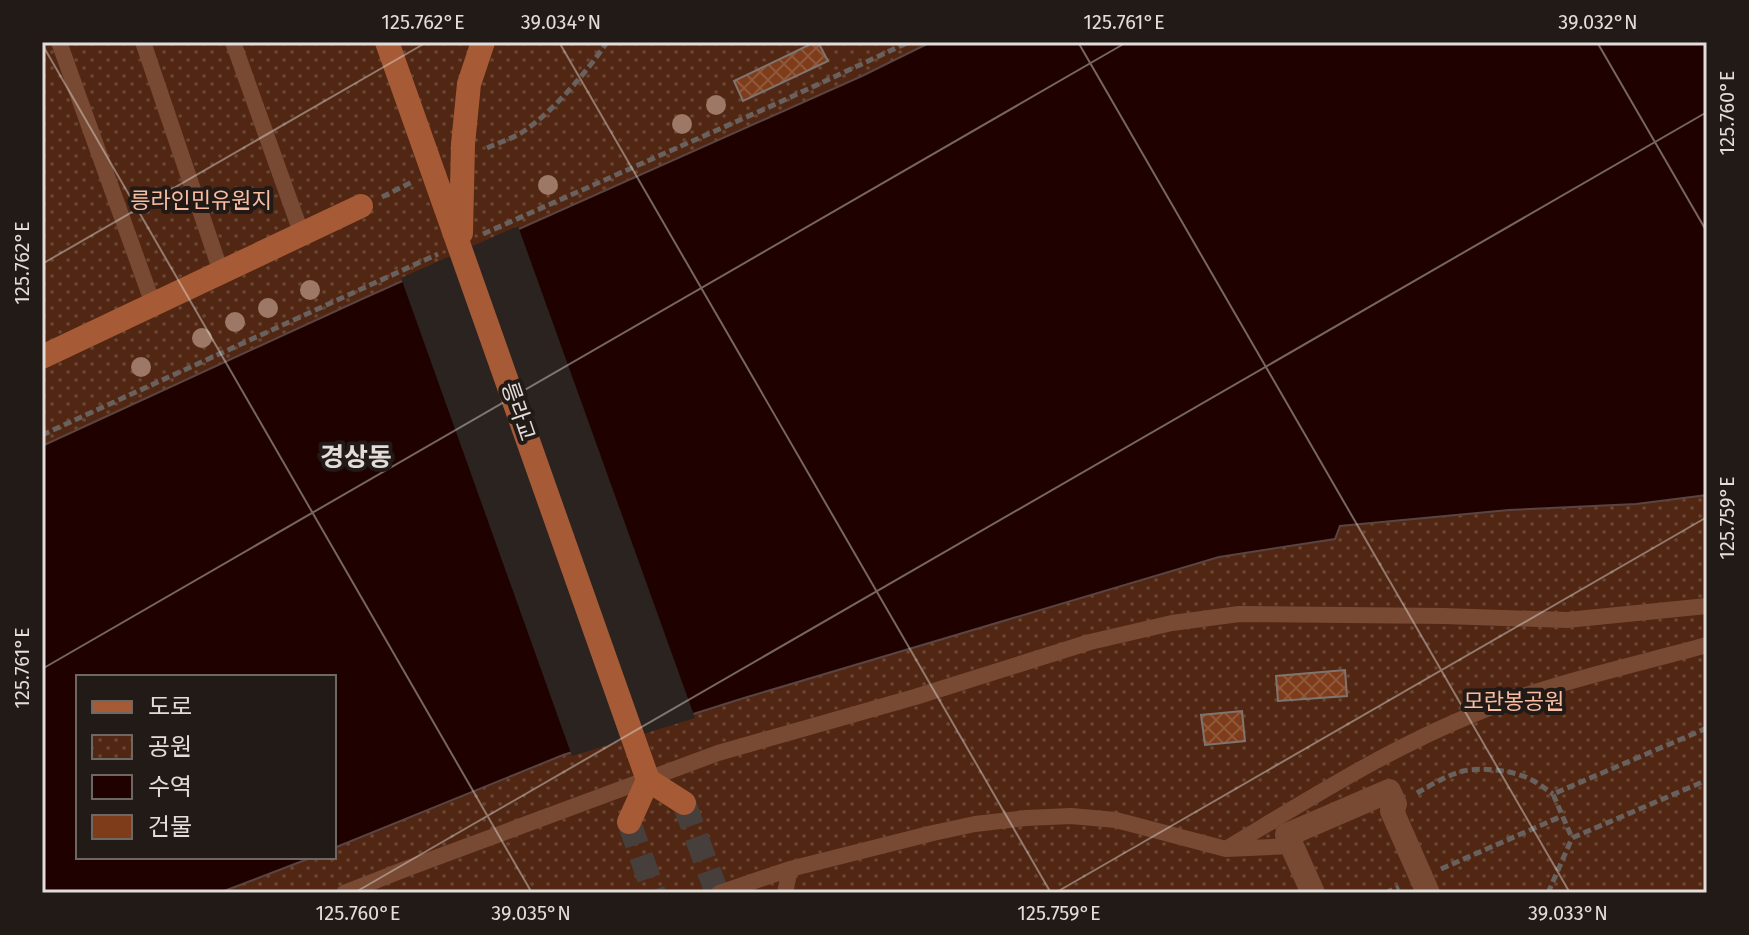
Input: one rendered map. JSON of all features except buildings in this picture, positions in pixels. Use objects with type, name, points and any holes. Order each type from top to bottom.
[{"type":"main road","name":"릉라교","points":[[387,42],[648,780]]},
{"type":"main road","points":[[461,247],[464,129],[469,84],[483,42]]},
{"type":"main road","points":[[42,357],[361,206]]},
{"type":"main road","points":[[629,822],[648,780],[684,803]]},
{"type":"street","points":[[1313,893],[1287,835],[1389,791],[1395,804],[1392,811],[1425,885]]},
{"type":"lane","points":[[59,42],[153,304]]},
{"type":"lane","points":[[143,42],[221,272]]},
{"type":"lane","points":[[233,42],[302,235]]},
{"type":"lane","points":[[344,893],[718,753],[915,697],[1090,642],[1172,623],[1239,614],[1567,620],[1707,606]]},
{"type":"lane","points":[[1226,849],[1386,755],[1475,713],[1525,695],[1707,645]]},
{"type":"lane","points":[[719,893],[790,869],[933,833],[1026,818],[1071,816],[1116,820],[1226,849],[1292,846]]},
{"type":"lane","points":[[785,893],[790,869]]},
{"type":"path","points":[[481,151],[521,132],[557,103],[607,42]]},
{"type":"path","points":[[361,206],[415,182]]},
{"type":"path","points":[[1553,794],[1707,728]]},
{"type":"path","points":[[1395,804],[1463,771],[1516,774],[1533,780],[1553,794],[1572,838]]},
{"type":"path","points":[[1548,893],[1572,838],[1707,780]]},
{"type":"path","points":[[1385,893],[1425,885],[1562,816]]},
{"type":"green space","name":"릉라인민유원지","points":[[42,42],[931,42],[862,76],[42,446]]},
{"type":"green space","name":"모란봉공원","points":[[1707,495],[1707,893],[219,893],[308,859],[336,859],[336,847],[563,755],[1219,557],[1335,539],[1339,526],[1509,510],[1636,504]]},
{"type":"water","points":[[931,42],[1707,42],[1707,495],[1636,504],[1509,510],[1340,526],[1335,539],[1219,557],[563,755],[336,847],[336,675],[76,675],[76,859],[308,859],[219,893],[42,893],[42,446],[862,76]]},
{"type":"pier","points":[[518,226],[695,718],[572,756],[401,278]]},
{"type":"tunnel","points":[[684,803],[717,893]]},
{"type":"tunnel","points":[[629,822],[654,893]]},
{"type":"district","name":"경상동","points":[[356,457]]}]
